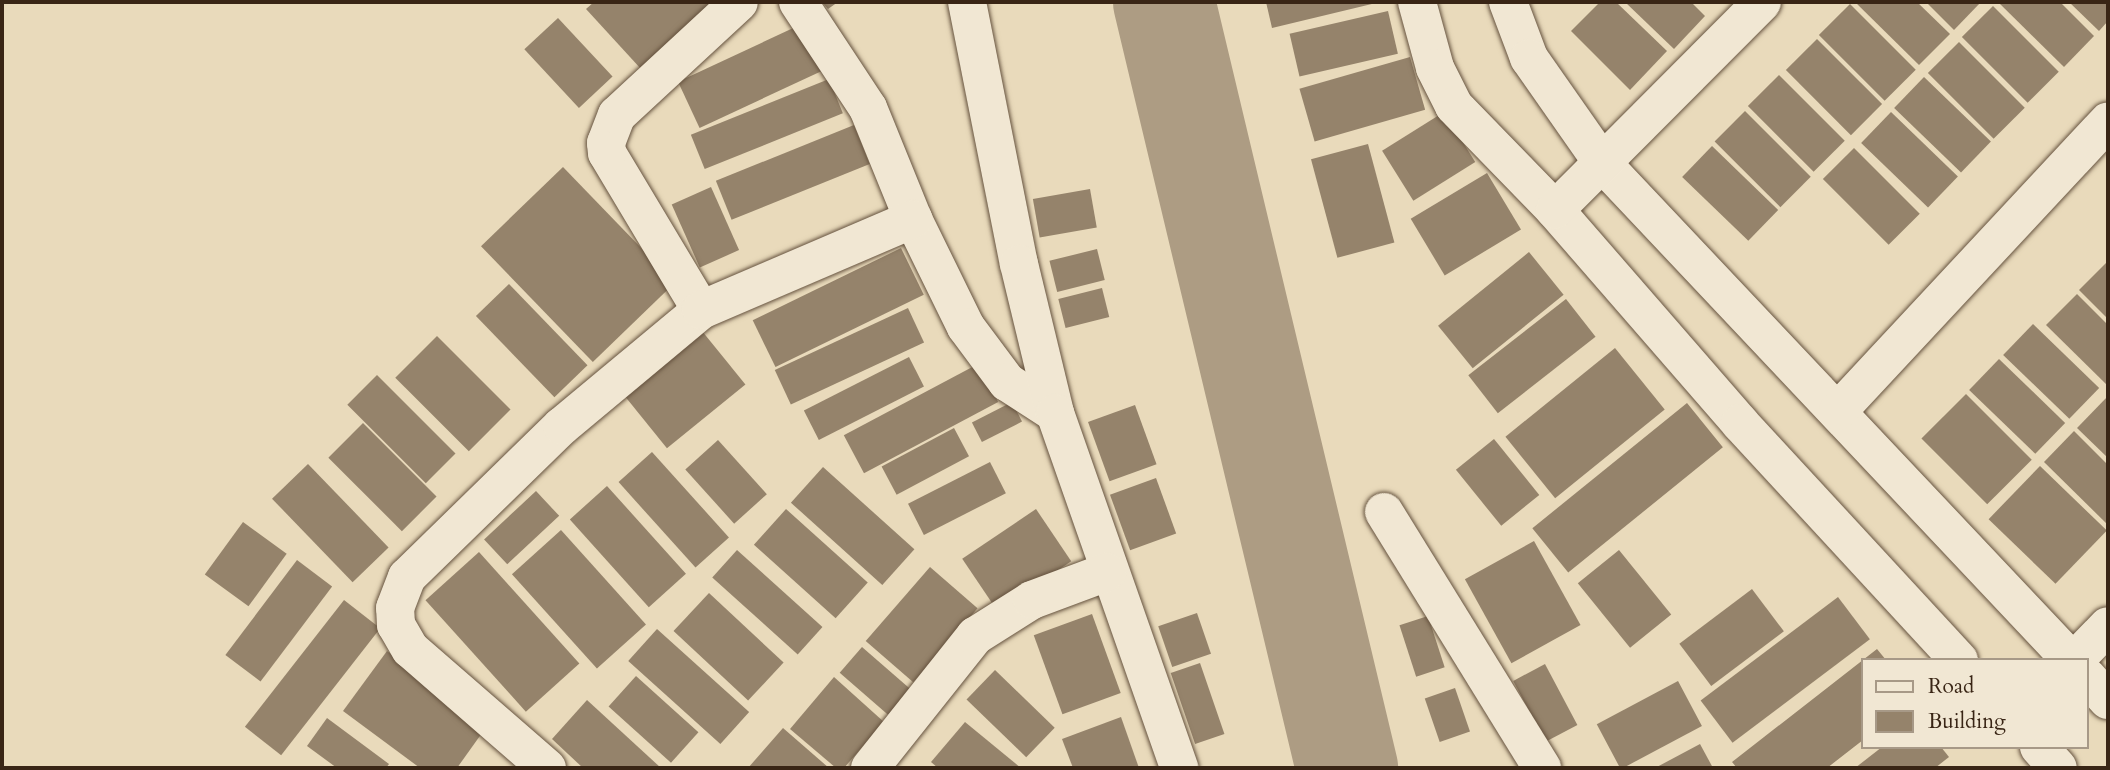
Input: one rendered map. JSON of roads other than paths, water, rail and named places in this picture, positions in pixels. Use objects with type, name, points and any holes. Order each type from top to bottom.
[{"type":"street","points":[[701,310],[607,153],[606,143],[617,115],[739,2]]},
{"type":"street","points":[[798,2],[868,108],[913,219],[965,327],[1007,382],[1055,413]]},
{"type":"street","points":[[967,2],[1020,264],[1055,413],[1107,572],[1178,768]]},
{"type":"street","points":[[1417,2],[1435,68],[1454,106],[1555,210],[1740,423],[1957,658]]},
{"type":"street","points":[[1508,2],[1530,58],[1604,165],[2071,658]]},
{"type":"street","points":[[1555,210],[1604,165],[1762,2]]},
{"type":"street","points":[[1838,411],[2108,121]]},
{"type":"street","points":[[547,768],[410,649],[396,625],[399,592],[407,577],[562,426],[701,310],[913,219]]},
{"type":"street","points":[[1384,512],[1542,768]]},
{"type":"street","points":[[870,768],[975,636],[1032,600],[1107,572]]},
{"type":"street","points":[[2075,658],[2108,626]]},
{"type":"street","points":[[2089,679],[2108,700]]},
{"type":"street","points":[[2041,749],[2058,768]]},
{"type":"waterway","points":[[1164,2],[1347,768]]}]
